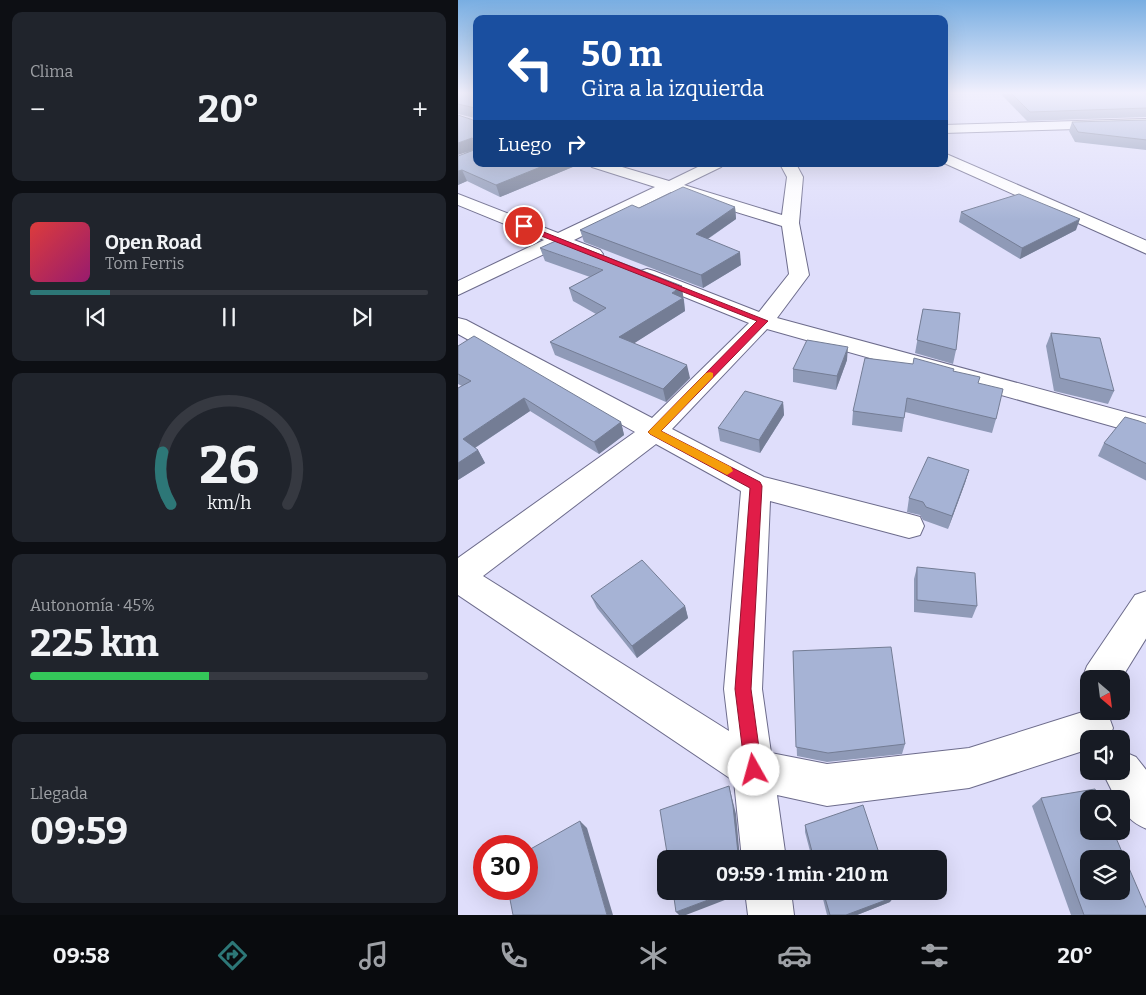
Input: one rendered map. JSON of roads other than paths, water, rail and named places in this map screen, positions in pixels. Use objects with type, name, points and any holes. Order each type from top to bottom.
[{"type":"street","points":[[948,159],[1146,248]]},
{"type":"street","points":[[607,167],[790,223]]},
{"type":"street","points":[[458,288],[710,167]]},
{"type":"street","points":[[790,167],[795,177],[790,223],[799,275],[763,321],[654,432],[458,576],[754,770],[827,785],[969,768],[1096,726]]},
{"type":"street","points":[[458,199],[556,240],[763,321],[1146,427]]},
{"type":"street","points":[[458,324],[756,486],[909,526]]},
{"type":"street","points":[[756,486],[743,689],[763,850]]},
{"type":"street","points":[[1106,670],[1146,606]]},
{"type":"street","points":[[1128,780],[1146,808]]},
{"type":"street","points":[[769,900],[771,915]]}]
